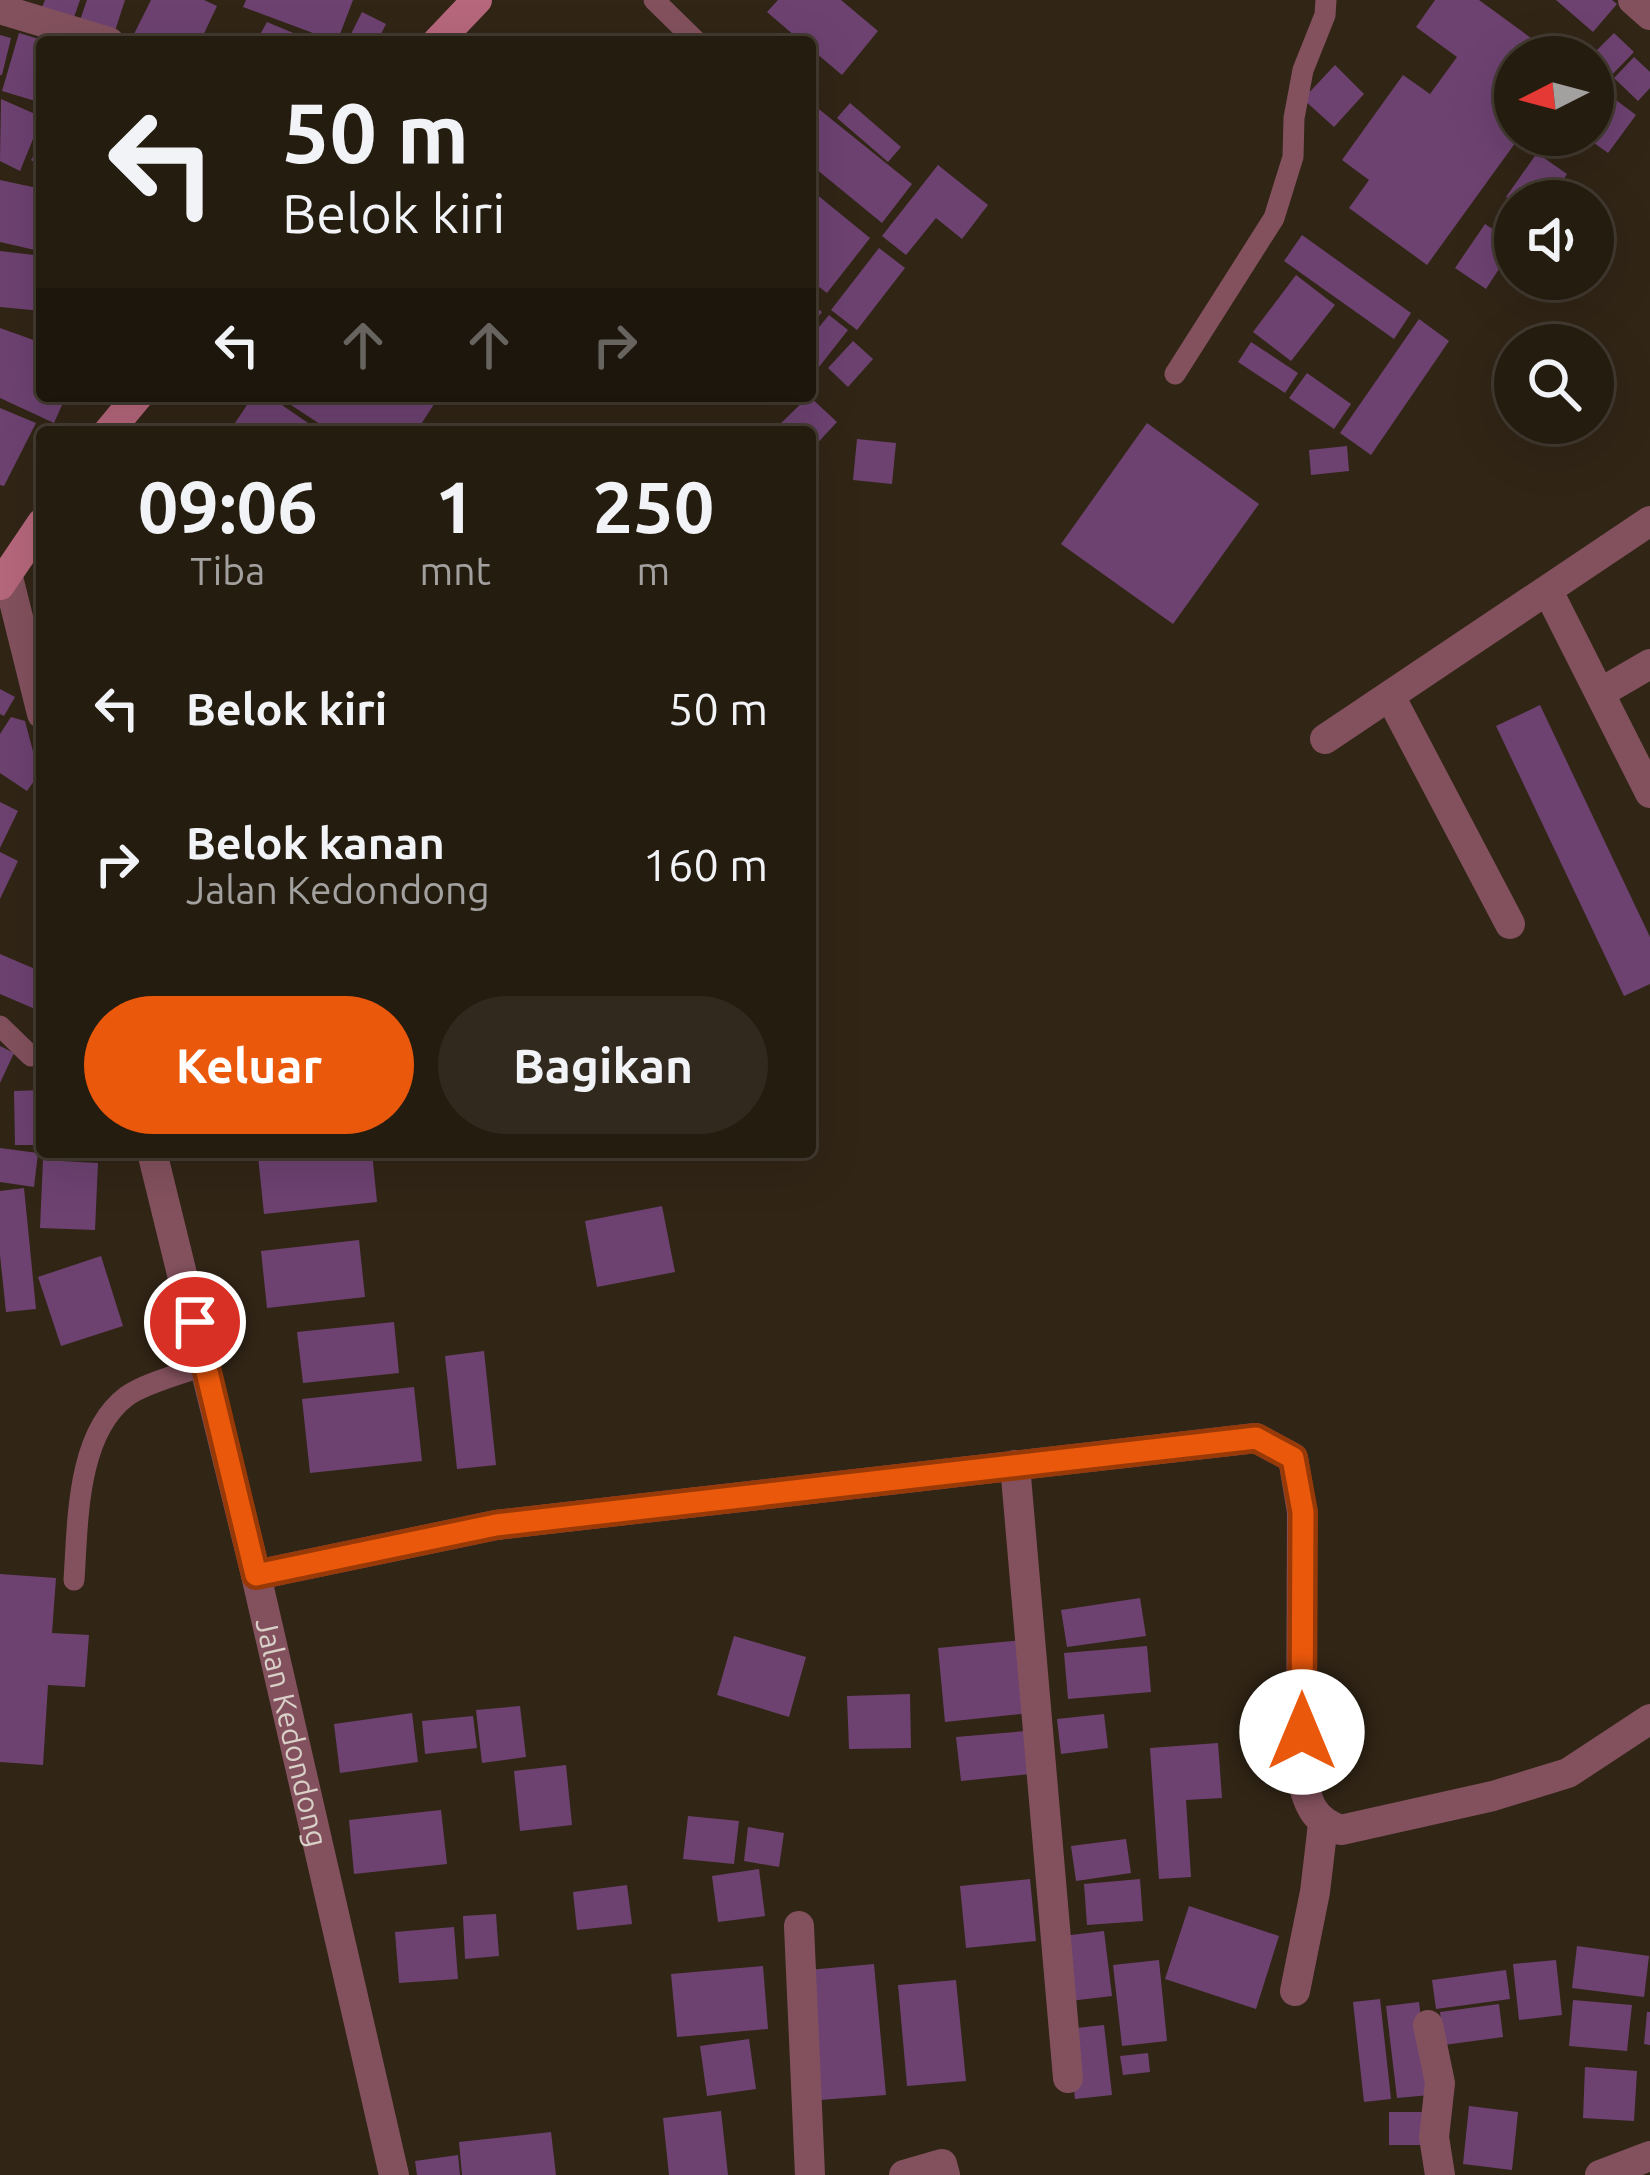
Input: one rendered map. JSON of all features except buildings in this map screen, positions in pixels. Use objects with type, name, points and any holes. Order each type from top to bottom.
[{"type":"main road","points":[[443,36],[477,0]]},
{"type":"main road","points":[[113,426],[133,402]]},
{"type":"main road","points":[[3,579],[36,532]]},
{"type":"street","points":[[1633,0],[1650,15]]},
{"type":"street","points":[[0,9],[89,36]]},
{"type":"street","points":[[1325,740],[1650,521]]},
{"type":"street","points":[[3,579],[36,693]]},
{"type":"street","points":[[1549,591],[1650,793]]},
{"type":"street","points":[[1600,693],[1650,664]]},
{"type":"street","points":[[1390,696],[1510,924]]},
{"type":"street","name":"Jalan Kedondong","points":[[154,1158],[256,1575],[394,2175]]},
{"type":"street","points":[[256,1575],[496,1525],[1256,1438],[1293,1458],[1303,1512],[1301,1775],[1309,1807],[1323,1824],[1341,1830],[1493,1796],[1568,1773],[1650,1719]]},
{"type":"street","points":[[1016,1465],[1068,2078]]},
{"type":"street","points":[[1295,1991],[1323,1824]]},
{"type":"street","points":[[799,1926],[810,2175]]},
{"type":"street","points":[[1428,2025],[1440,2083],[1434,2137],[1440,2175]]},
{"type":"street","points":[[1600,2175],[1650,2156]]},
{"type":"street","points":[[904,2175],[942,2164],[945,2175]]},
{"type":"lane","points":[[654,0],[692,36]]},
{"type":"lane","points":[[1175,374],[1274,218],[1293,157],[1303,70],[1325,15],[1326,0]]},
{"type":"lane","points":[[0,1026],[31,1056]]},
{"type":"lane","points":[[74,1580],[79,1504],[94,1439],[127,1396],[206,1365]]},
{"type":"route","points":[[195,1322],[256,1575],[496,1525],[1256,1438],[1293,1458],[1303,1512],[1302,1732]]}]
